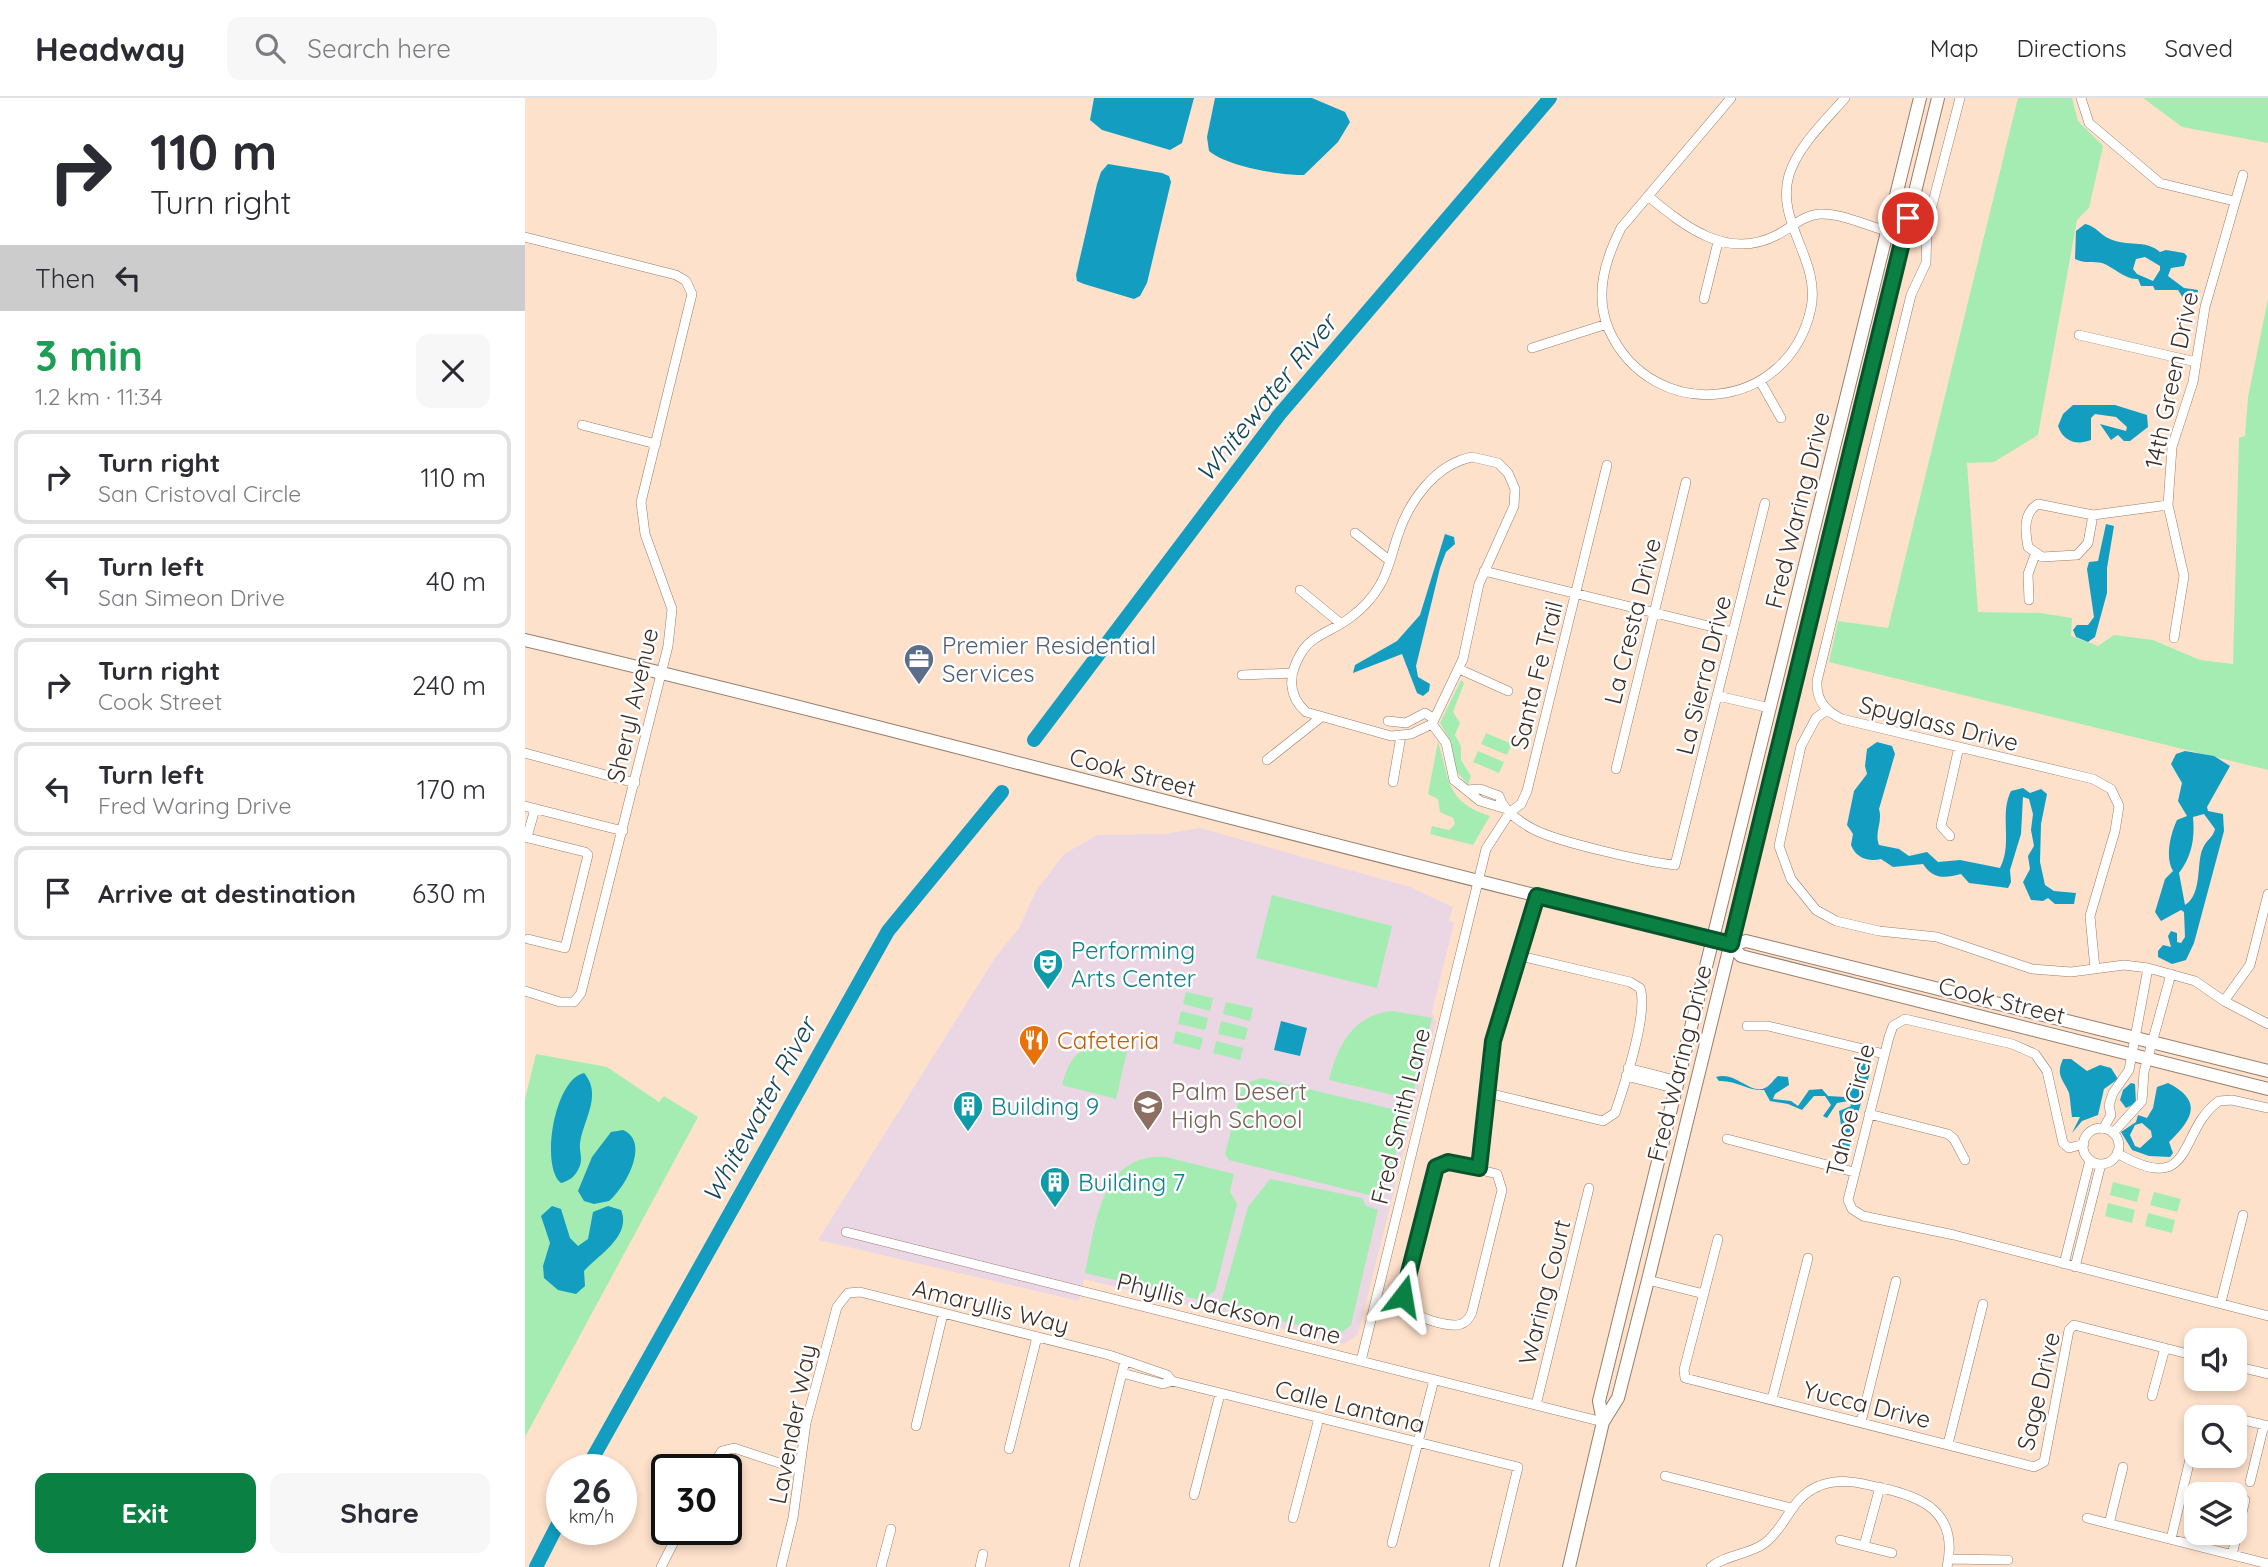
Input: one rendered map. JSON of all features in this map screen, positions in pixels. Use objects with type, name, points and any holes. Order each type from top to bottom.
[{"type":"main road","name":"Fred Waring Drive","points":[[1603,1422],[1599,1401],[1920,98]]},
{"type":"main road","points":[[1932,98],[1933,117]]},
{"type":"main road","name":"Fred Waring Drive","points":[[1569,1567],[1603,1422],[1618,1398],[1648,1280],[1938,98]]},
{"type":"main road","points":[[1877,344],[1880,299],[1894,238],[1888,231]]},
{"type":"main road","name":"Cook Street","points":[[525,640],[1537,896],[1731,944],[1746,941],[2268,1072]]},
{"type":"main road","points":[[1758,835],[1760,783],[1776,716],[1770,708]]},
{"type":"main road","name":"Cook Street","points":[[1731,944],[1741,956],[2268,1089]]},
{"type":"main road","points":[[1676,1161],[1675,1134],[1684,1089],[1678,1085]]},
{"type":"main road","points":[[1648,1280],[1639,1274],[1658,1193],[1654,1178]]},
{"type":"street","points":[[1731,98],[1621,228],[1605,265],[1601,294],[1607,324],[1630,361],[1661,386],[1692,395],[1722,395],[1759,381],[1789,357],[1811,307],[1813,293],[1808,260],[1792,225],[1786,189],[1792,167],[1808,142],[1845,98]]},
{"type":"street","name":"Spyglass Drive","points":[[1960,98],[1927,225],[1926,263],[1911,295],[1817,681],[1819,700],[1826,709],[1842,719],[2093,779],[2111,789],[2119,806],[2115,831],[2090,916],[2095,969]]},
{"type":"street","points":[[2081,98],[2089,123],[2160,183],[2234,201]]},
{"type":"street","name":"14th Green Drive","points":[[2174,638],[2184,576],[2168,505],[2172,447],[2196,362],[2206,307],[2243,175]]},
{"type":"street","points":[[1648,195],[1692,231],[1719,242],[1765,239],[1820,214],[1888,231]]},
{"type":"street","name":"Sheryl Avenue","points":[[525,237],[676,275],[686,281],[692,294],[641,502],[645,534],[672,609],[668,646],[581,993],[574,1002],[560,1002],[525,991]]},
{"type":"street","points":[[1704,299],[1719,242]]},
{"type":"street","points":[[1532,348],[1607,324]]},
{"type":"street","points":[[2079,335],[2196,362]]},
{"type":"street","points":[[1759,381],[1781,418]]},
{"type":"street","points":[[582,425],[656,444]]},
{"type":"street","points":[[1472,457],[1498,464],[1507,473],[1516,493],[1508,522],[1483,571],[1459,669],[1433,721],[1421,731],[1401,736],[1320,719],[1296,703],[1291,689],[1293,673],[1309,642],[1368,602],[1391,561],[1403,523],[1437,473],[1446,465],[1472,457]]},
{"type":"street","name":"Santa Fe Trail","points":[[1478,881],[1486,849],[1510,812],[1521,804],[1527,791],[1607,465]]},
{"type":"street","name":"La Cresta Drive","points":[[1616,769],[1686,482]]},
{"type":"street","name":"La Sierra Drive","points":[[1510,812],[1535,830],[1548,835],[1675,865],[1765,503]]},
{"type":"street","points":[[2093,515],[2088,543],[2083,552],[2051,558],[2035,555],[2028,547],[2026,522],[2034,506],[2048,504],[2093,515],[2168,505]]},
{"type":"street","points":[[1355,533],[1391,561]]},
{"type":"street","points":[[2029,600],[2028,574],[2035,555]]},
{"type":"street","points":[[1483,571],[1733,632]]},
{"type":"street","points":[[1300,590],[1340,623]]},
{"type":"street","points":[[1459,669],[1508,691]]},
{"type":"street","points":[[1242,675],[1293,673]]},
{"type":"street","points":[[1718,696],[1770,708]]},
{"type":"street","points":[[1826,709],[1816,718],[1801,746],[1779,846],[1791,880],[1817,910],[1836,921],[1879,931],[1937,936],[2032,969],[2071,972],[2124,965],[2148,968],[2195,981],[2224,1001],[2268,1024]]},
{"type":"street","points":[[1388,721],[1406,723],[1425,713],[1446,743],[1454,780],[1472,790],[1499,796],[1510,812]]},
{"type":"street","points":[[1267,760],[1320,719]]},
{"type":"street","points":[[1393,782],[1401,736]]},
{"type":"street","points":[[1950,836],[1941,826],[1959,747]]},
{"type":"street","points":[[525,753],[635,783]]},
{"type":"street","points":[[1472,790],[1480,801],[1510,812]]},
{"type":"street","points":[[528,939],[565,948],[587,855],[585,852],[526,837],[530,807],[623,831]]},
{"type":"street","name":"Fred Smith Lane","points":[[1361,1361],[1478,881]]},
{"type":"street","points":[[2224,1001],[2250,965],[2268,894]]},
{"type":"street","points":[[1479,1168],[1493,1041],[1537,896]]},
{"type":"street","points":[[1487,1093],[1603,1121],[1615,1113],[1643,1006],[1640,988],[1630,982],[1520,956]]},
{"type":"street","points":[[2090,1160],[2101,1164],[2111,1161],[2117,1153],[2118,1144],[2108,1131],[2111,1115],[2109,1105],[2113,1093],[2123,1082],[2133,1055],[2148,968]]},
{"type":"street","points":[[2069,1266],[2090,1160],[2084,1144],[2090,1132],[2108,1131],[2135,1111],[2142,1101],[2147,1058],[2171,974]]},
{"type":"street","name":"Tahoe Circle","points":[[2084,1144],[2069,1148],[2063,1143],[2047,1071],[2035,1054],[2012,1044],[1910,1019],[1893,1026],[1848,1200],[1858,1214],[1954,1235],[2268,1316]]},
{"type":"street","points":[[1747,1026],[1768,1026],[1884,1054]]},
{"type":"street","points":[[1627,1072],[1678,1085]]},
{"type":"street","points":[[2117,1153],[2142,1166],[2163,1168],[2183,1155],[2207,1114],[2219,1101],[2232,1100],[2268,1108]]},
{"type":"street","points":[[1869,1114],[1948,1134],[1954,1139],[1965,1160]]},
{"type":"street","points":[[1727,1139],[1854,1172]]},
{"type":"street","points":[[1448,1162],[1479,1168],[1497,1174],[1502,1191],[1469,1319],[1455,1326],[1413,1315],[1406,1311],[1403,1296],[1436,1167],[1448,1162]]},
{"type":"street","points":[[2069,1266],[2101,1164]]},
{"type":"street","name":"Waring Court","points":[[1536,1405],[1589,1188]]},
{"type":"street","points":[[2221,1302],[2243,1215]]},
{"type":"street","name":"Phyllis Jackson Lane","points":[[846,1233],[1603,1422]]},
{"type":"street","points":[[1648,1280],[1705,1294],[1718,1239]]},
{"type":"street","points":[[1772,1399],[1808,1258]]},
{"type":"street","points":[[1861,1422],[1896,1281]]},
{"type":"street","name":"Amaryllis Way","points":[[848,1293],[860,1292],[1125,1361]]},
{"type":"street","name":"Lavender Way","points":[[781,1567],[800,1470],[806,1423],[837,1307],[848,1293]]},
{"type":"street","name":"Yucca Drive","points":[[1705,1294],[1684,1370],[1685,1378],[2040,1466]]},
{"type":"street","points":[[1948,1444],[1983,1304]]},
{"type":"street","points":[[916,1426],[943,1314]]},
{"type":"street","name":"Sage Drive","points":[[2040,1466],[2044,1462],[2069,1330],[2074,1325],[2165,1348]]},
{"type":"street","points":[[1009,1449],[1037,1337]]},
{"type":"street","points":[[2152,1396],[2165,1348],[2184,1353]]},
{"type":"street","points":[[1074,1567],[1125,1361]]},
{"type":"street","name":"Calle Lantana","points":[[1125,1361],[1167,1375],[1172,1381]]},
{"type":"street","points":[[2247,1369],[2268,1374]]},
{"type":"street","name":"Calle Lantana","points":[[1122,1373],[1163,1384],[1172,1381],[1518,1467],[1494,1567]]},
{"type":"street","points":[[1392,1543],[1434,1380]]},
{"type":"street","points":[[1194,1495],[1220,1394]]},
{"type":"street","points":[[1293,1518],[1319,1418]]},
{"type":"street","points":[[2247,1421],[2266,1426],[2249,1482]]},
{"type":"street","points":[[720,1454],[734,1448],[800,1470]]},
{"type":"street","points":[[2109,1524],[2123,1467]]},
{"type":"street","points":[[2171,1539],[2188,1468]]},
{"type":"street","points":[[1665,1476],[1791,1508]]},
{"type":"street","points":[[1711,1567],[1723,1559],[1762,1546],[1776,1534],[1801,1496],[1821,1485],[1848,1481],[1919,1497],[1935,1510],[1948,1534],[1948,1563],[2008,1560]]},
{"type":"street","points":[[1864,1546],[1880,1487]]},
{"type":"street","points":[[2087,1518],[2268,1564]]},
{"type":"street","points":[[881,1567],[891,1529]]},
{"type":"street","points":[[1840,1540],[1892,1553]]},
{"type":"street","points":[[661,1567],[672,1545]]},
{"type":"street","points":[[2232,1555],[2234,1545]]},
{"type":"street","points":[[980,1567],[983,1554]]},
{"type":"shaded area","name":"Palm Desert High School","points":[[1200,828],[1410,887],[1453,907],[1449,921],[1454,923],[1432,1012],[1436,1023],[1358,1334],[1344,1344],[1084,1279],[1079,1301],[818,1240],[995,958],[1019,928],[1036,891],[1064,854],[1097,835],[1164,834]]},
{"type":"green space","points":[[2018,98],[2072,98],[2078,121],[2103,146],[2089,208],[2077,220],[2038,435],[1994,462],[1967,463],[1978,612],[2041,613],[2072,618],[2071,636],[2098,646],[2114,635],[2153,640],[2200,660],[2233,664],[2239,438],[2245,436],[2248,397],[2268,299],[2268,770],[1829,662],[1838,621],[1888,628]]},
{"type":"green space","points":[[2143,98],[2268,98],[2268,143],[2182,127]]},
{"type":"green space","points":[[1461,680],[1464,683],[1453,712],[1460,723],[1455,735],[1461,746],[1461,760],[1471,776],[1468,785],[1454,768],[1448,737],[1440,723]]},
{"type":"green space","points":[[1486,733],[1512,744],[1507,755],[1481,744]]},
{"type":"green space","points":[[1438,742],[1448,779],[1457,797],[1490,816],[1473,845],[1430,834],[1432,826],[1449,830],[1455,824],[1453,818],[1440,812],[1438,799],[1428,794]]},
{"type":"green space","points":[[1478,751],[1504,762],[1499,773],[1473,762]]},
{"type":"green space","points":[[1272,895],[1392,926],[1377,988],[1256,958]]},
{"type":"green space","points":[[1186,992],[1213,998],[1210,1011],[1183,1004]]},
{"type":"green space","points":[[1226,1002],[1253,1008],[1250,1021],[1223,1014]]},
{"type":"green space","points":[[1181,1011],[1208,1018],[1205,1030],[1178,1024]]},
{"type":"green space","points":[[1392,1011],[1432,1018],[1413,1093],[1406,1098],[1329,1080],[1337,1055],[1357,1025],[1378,1014]]},
{"type":"green space","points":[[1221,1021],[1248,1028],[1245,1040],[1218,1034]]},
{"type":"green space","points":[[1176,1031],[1203,1038],[1200,1050],[1173,1043]]},
{"type":"green space","points":[[1111,1039],[1129,1043],[1116,1099],[1062,1085],[1069,1065],[1078,1053]]},
{"type":"green space","points":[[1216,1041],[1243,1048],[1240,1060],[1213,1053]]},
{"type":"green space","points":[[536,1054],[607,1067],[659,1102],[664,1096],[698,1117],[525,1437],[525,1099]]},
{"type":"green space","points":[[1262,1078],[1409,1113],[1381,1198],[1229,1160],[1225,1154],[1243,1084]]},
{"type":"green space","points":[[1166,1157],[1234,1174],[1230,1191],[1237,1204],[1215,1291],[1200,1300],[1085,1273],[1098,1214],[1114,1179],[1127,1166],[1144,1159]]},
{"type":"green space","points":[[1270,1179],[1362,1198],[1366,1206],[1378,1210],[1351,1325],[1338,1335],[1220,1306],[1248,1207]]},
{"type":"green space","points":[[2113,1182],[2140,1189],[2137,1202],[2110,1195]]},
{"type":"green space","points":[[2154,1192],[2181,1199],[2177,1212],[2150,1205]]},
{"type":"green space","points":[[2108,1203],[2135,1210],[2132,1223],[2105,1216]]},
{"type":"green space","points":[[2148,1213],[2175,1220],[2172,1233],[2145,1226]]},
{"type":"water","points":[[1094,98],[1194,98],[1182,143],[1170,150],[1102,130],[1090,120]]},
{"type":"water","points":[[1215,98],[1312,98],[1345,112],[1350,122],[1338,142],[1304,175],[1269,172],[1228,161],[1209,151],[1207,137]]},
{"type":"water","points":[[1108,164],[1162,173],[1169,176],[1171,182],[1147,283],[1140,296],[1134,299],[1077,281],[1076,275],[1097,184],[1101,172]]},
{"type":"water","points":[[2085,224],[2116,241],[2148,246],[2160,252],[2166,250],[2184,253],[2187,256],[2184,266],[2171,268],[2168,276],[2184,288],[2198,290],[2196,301],[2183,298],[2178,290],[2155,290],[2153,286],[2141,286],[2138,279],[2102,263],[2075,259],[2076,231]],"holes":[[[2145,257],[2160,266],[2153,281],[2137,274],[2133,269],[2136,259]]]},
{"type":"water","points":[[2073,405],[2115,405],[2147,415],[2148,427],[2130,441],[2124,441],[2118,435],[2111,440],[2100,424],[2126,431],[2127,427],[2116,417],[2095,414],[2091,418],[2091,440],[2071,441],[2063,435],[2058,426],[2063,414]]},
{"type":"water","points":[[2106,524],[2114,526],[2107,568],[2107,593],[2095,637],[2088,642],[2076,637],[2073,630],[2077,625],[2088,625],[2094,617],[2087,569],[2089,562],[2098,561]]},
{"type":"water","points":[[1445,534],[1454,537],[1455,544],[1446,552],[1440,568],[1416,666],[1418,677],[1430,684],[1429,691],[1423,696],[1417,693],[1402,654],[1353,673],[1355,665],[1397,641],[1420,615]]},
{"type":"water","points":[[1877,742],[1892,746],[1895,754],[1879,809],[1879,845],[1899,849],[1909,856],[1927,852],[1938,862],[1960,860],[2000,868],[2006,849],[2006,810],[2011,791],[2023,788],[2030,793],[2041,789],[2047,794],[2041,824],[2040,862],[2045,885],[2054,891],[2076,893],[2074,904],[2055,904],[2048,898],[2043,901],[2031,900],[2023,882],[2030,869],[2028,856],[2034,846],[2031,830],[2033,814],[2029,799],[2023,797],[2021,834],[2010,870],[2011,882],[2008,888],[1969,883],[1961,874],[1945,877],[1935,875],[1923,864],[1893,867],[1881,859],[1872,860],[1859,856],[1851,845],[1853,834],[1847,825],[1854,791],[1867,774],[1867,749]]},
{"type":"water","points":[[2185,751],[2214,756],[2230,766],[2207,807],[2208,811],[2223,814],[2224,831],[2194,943],[2186,960],[2172,964],[2158,957],[2158,951],[2163,945],[2171,947],[2168,936],[2171,931],[2177,933],[2177,942],[2181,943],[2185,937],[2184,912],[2181,910],[2161,921],[2155,912],[2165,879],[2173,871],[2169,853],[2172,832],[2177,820],[2187,816],[2178,801],[2182,783],[2171,764],[2176,754]],"holes":[[[2204,814],[2215,829],[2204,845],[2197,886],[2191,900],[2185,905],[2179,873],[2192,846],[2193,817]]]},
{"type":"water","points":[[1281,1021],[1307,1028],[1300,1056],[1274,1050]]},
{"type":"water","points":[[2063,1059],[2071,1059],[2087,1071],[2100,1065],[2111,1068],[2118,1079],[2104,1089],[2098,1115],[2082,1121],[2072,1133],[2080,1117],[2072,1117],[2069,1093],[2060,1074]]},
{"type":"water","points":[[1860,1060],[1870,1064],[1871,1069],[1850,1140],[1850,1154],[1846,1158],[1838,1152],[1842,1132],[1839,1111],[1851,1106],[1849,1101],[1837,1103],[1827,1118],[1823,1116],[1831,1105],[1825,1096],[1814,1096],[1802,1110],[1770,1101],[1764,1090],[1752,1089],[1731,1082],[1719,1081],[1716,1077],[1730,1077],[1759,1089],[1767,1087],[1778,1076],[1788,1077],[1789,1085],[1775,1094],[1773,1099],[1791,1101],[1798,1106],[1809,1090],[1822,1089],[1828,1096],[1845,1097]]},
{"type":"water","points":[[584,1073],[592,1090],[592,1099],[580,1143],[581,1163],[573,1177],[561,1183],[555,1174],[552,1160],[553,1124],[565,1090],[574,1079]]},
{"type":"water","points":[[2131,1083],[2135,1084],[2136,1103],[2126,1108],[2120,1100],[2123,1090]]},
{"type":"water","points":[[2168,1083],[2187,1097],[2190,1104],[2191,1111],[2184,1126],[2169,1142],[2173,1153],[2170,1157],[2149,1156],[2132,1150],[2121,1132],[2136,1122],[2138,1115],[2147,1118],[2153,1108],[2157,1087]],"holes":[[[2142,1123],[2151,1131],[2152,1137],[2140,1148],[2135,1146],[2130,1135],[2135,1125]]]},
{"type":"water","points":[[623,1130],[631,1136],[635,1144],[633,1165],[628,1176],[609,1201],[594,1204],[584,1201],[578,1191],[592,1157],[611,1132]]},
{"type":"water","points":[[552,1206],[561,1209],[570,1238],[578,1246],[588,1239],[593,1212],[608,1206],[621,1210],[622,1228],[618,1237],[584,1271],[585,1286],[576,1294],[558,1290],[544,1278],[543,1266],[550,1243],[541,1216]]},
{"type":"waterway","name":"Whitewater River","points":[[1034,740],[1279,415],[1550,98]]},
{"type":"waterway","name":"Whitewater River","points":[[595,1454],[888,931],[1002,792]]},
{"type":"waterway","name":"Whitewater River","points":[[536,1567],[547,1545]]},
{"type":"place","name":"Premier Residential Services","points":[[919,686]]},
{"type":"place","name":"Performing Arts Center","points":[[1048,991]]},
{"type":"place","name":"Cafeteria","points":[[1034,1067]]},
{"type":"place","name":"Palm Desert High School","points":[[1148,1132]]},
{"type":"place","name":"Building 9","points":[[968,1133]]},
{"type":"place","name":"Building 7","points":[[1055,1209]]},
{"type":"route","points":[[1403,1296],[1436,1167],[1448,1162],[1479,1168],[1493,1041],[1537,896],[1731,944],[1908,218]]}]
